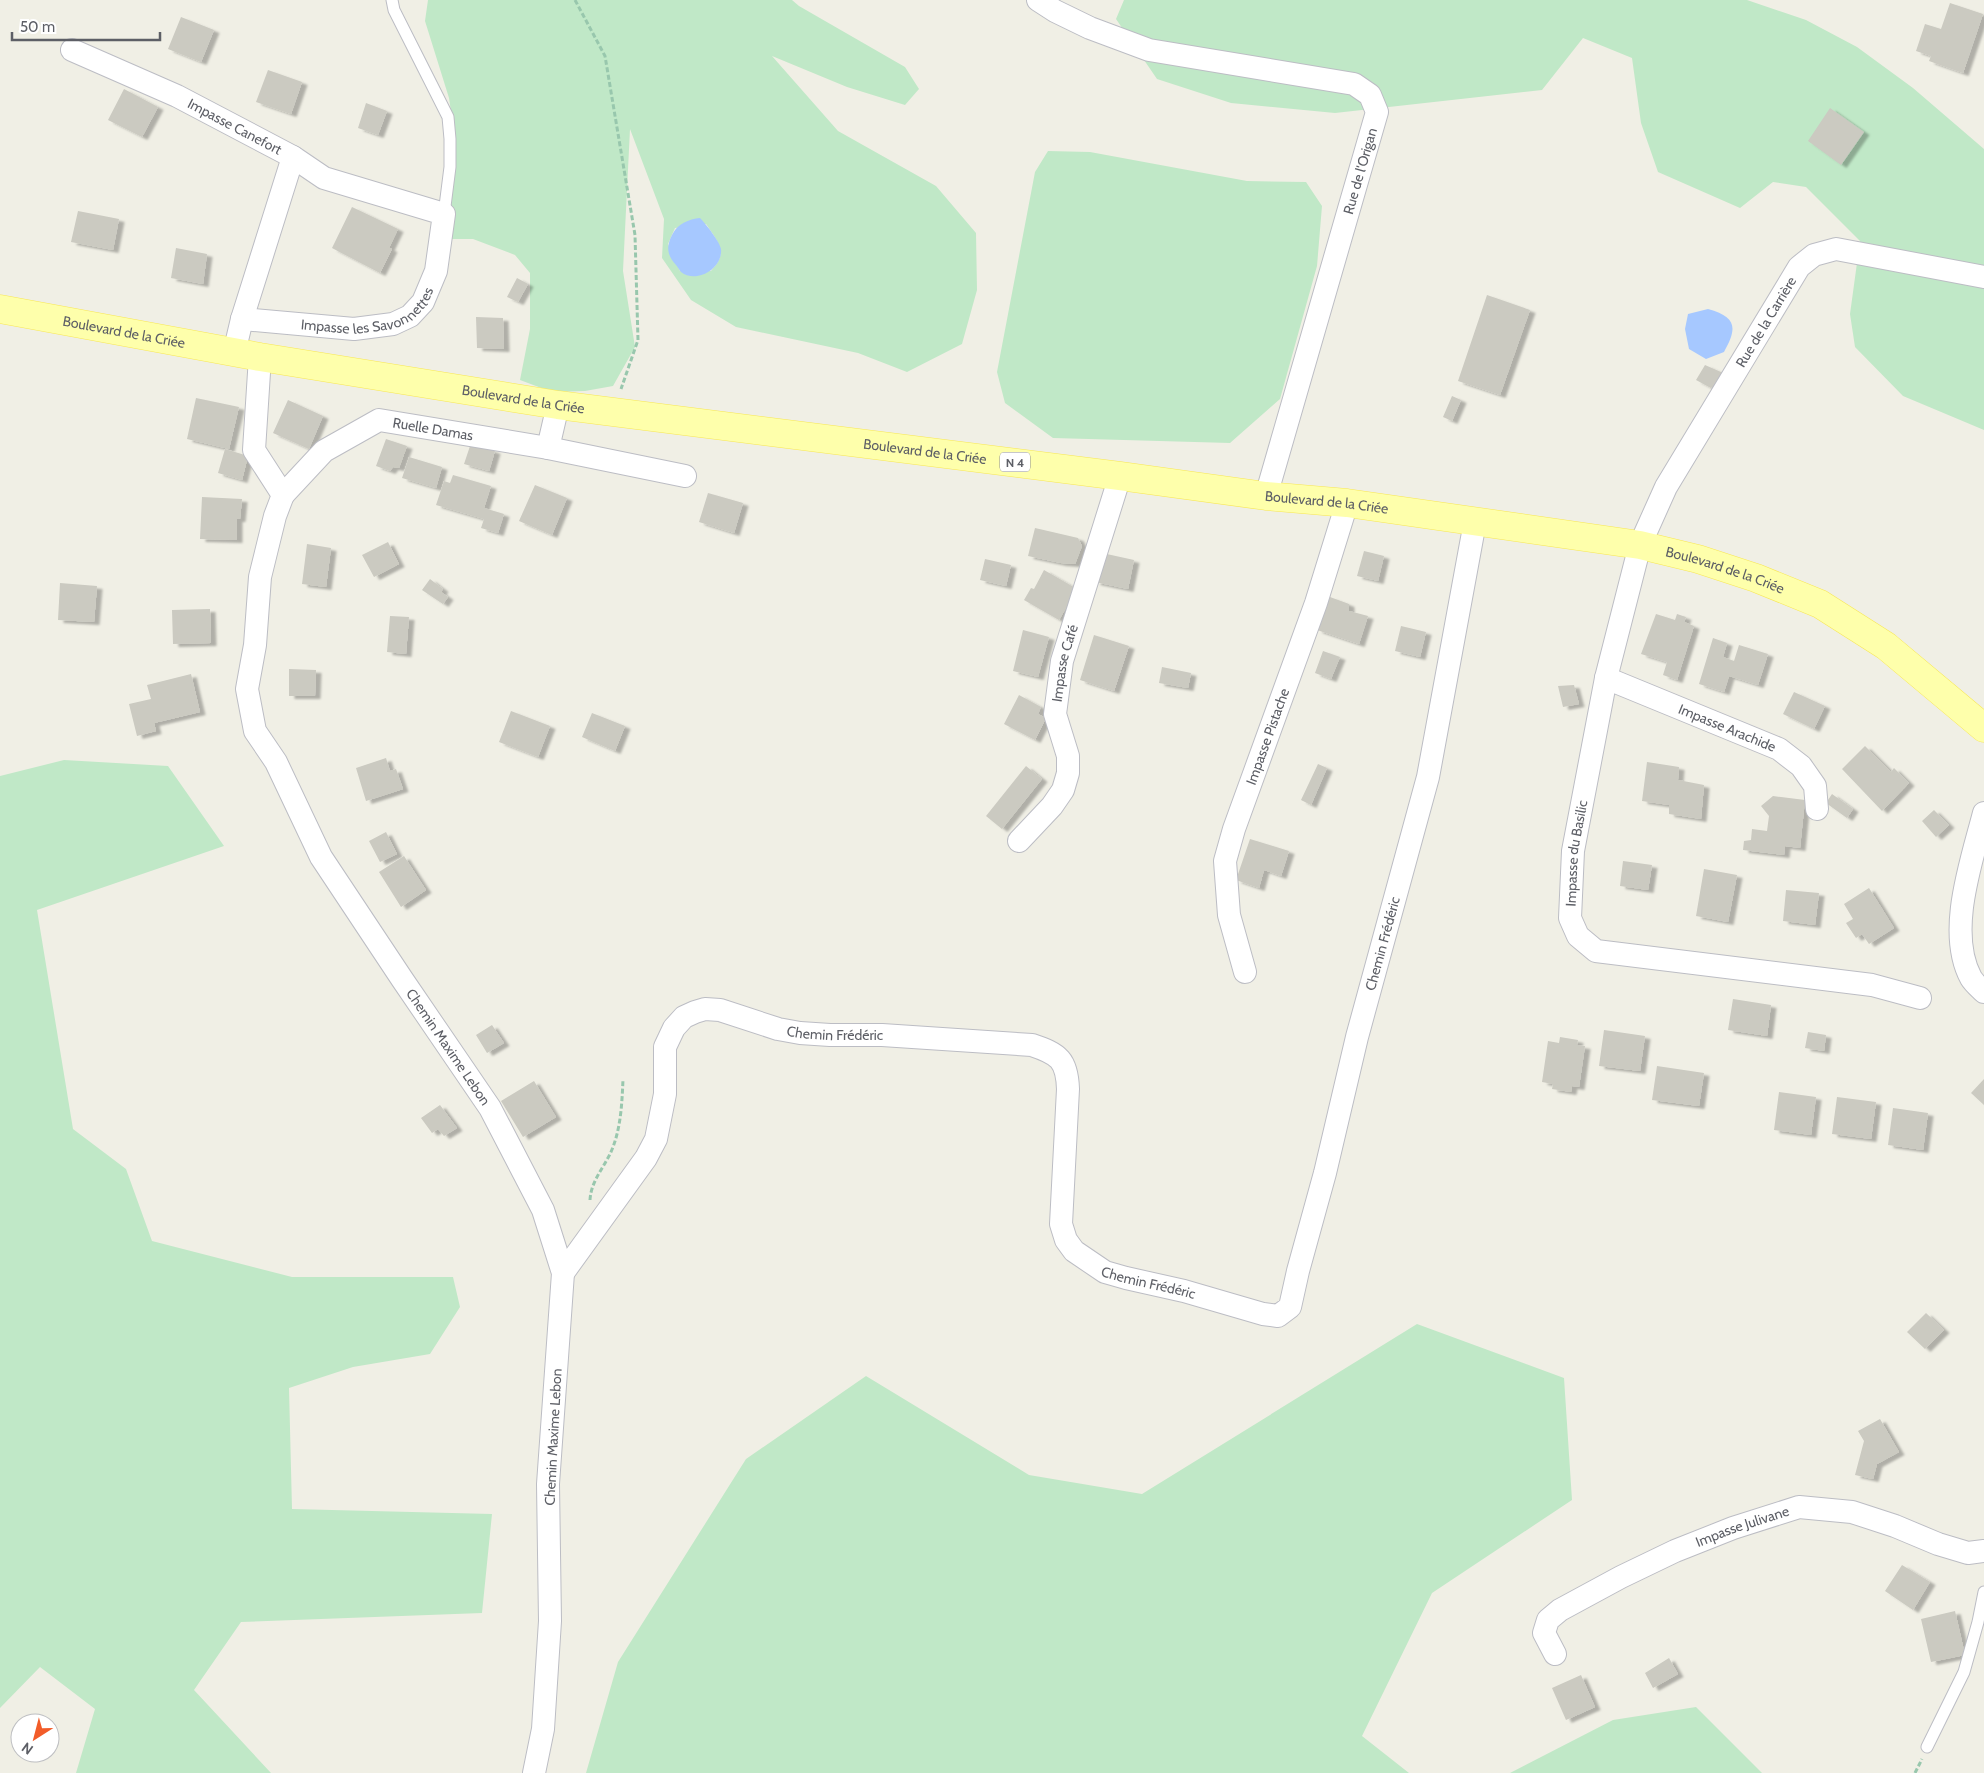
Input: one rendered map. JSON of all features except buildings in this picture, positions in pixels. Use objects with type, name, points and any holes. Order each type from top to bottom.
[{"type":"main road","name":"Boulevard de la Criée","points":[[0,309],[247,355],[558,405],[1266,496],[1347,503],[1640,545],[1698,559],[1748,575],[1820,604],[1886,646],[1984,728]]},
{"type":"street","name":"Rue de l'Origan","points":[[1038,0],[1055,11],[1090,28],[1149,50],[1354,84],[1370,95],[1377,112],[1266,496]]},
{"type":"street","name":"Impasse Canefort","points":[[72,50],[177,96],[292,157],[242,319],[247,355]]},
{"type":"street","points":[[292,157],[324,178],[444,214]]},
{"type":"street","name":"Impasse les Savonnettes","points":[[242,319],[354,329],[393,324],[410,316],[423,302],[436,271],[444,214]]},
{"type":"street","name":"Rue de la Carrière","points":[[1640,545],[1666,487],[1799,267],[1814,255],[1836,249],[1984,277]]},
{"type":"street","points":[[247,355],[254,450],[283,495]]},
{"type":"street","points":[[548,448],[558,405]]},
{"type":"street","name":"Ruelle Damas","points":[[283,495],[324,451],[379,420],[548,448],[684,476]]},
{"type":"street","name":"Impasse Café","points":[[1019,841],[1052,806],[1063,790],[1068,773],[1068,756],[1055,714],[1062,660],[1120,476]]},
{"type":"street","name":"Chemin Maxime Lebon","points":[[283,495],[275,516],[260,577],[256,645],[247,688],[256,731],[276,762],[321,856],[402,980],[490,1108],[543,1210],[563,1273],[548,1484],[550,1621],[543,1729],[534,1773]]},
{"type":"street","name":"Impasse Pistache","points":[[1245,972],[1229,915],[1225,861],[1234,829],[1316,604],[1347,503]]},
{"type":"street","name":"Chemin Frédéric","points":[[563,1273],[646,1158],[656,1139],[665,1094],[665,1047],[674,1028],[684,1017],[705,1009],[720,1010],[778,1030],[800,1033],[882,1035],[1032,1045],[1051,1051],[1067,1071],[1068,1089],[1061,1224],[1066,1240],[1074,1251],[1105,1272],[1184,1291],[1263,1314],[1278,1316],[1285,1312],[1293,1300],[1298,1271],[1325,1173],[1357,1037],[1428,777],[1475,522]]},
{"type":"street","name":"Impasse du Basilic","points":[[1640,545],[1606,678],[1573,850],[1570,918],[1578,936],[1596,951],[1872,985],[1920,998]]},
{"type":"street","name":"Impasse Arachide","points":[[1606,678],[1779,749],[1801,766],[1815,786],[1817,809]]},
{"type":"street","points":[[1984,813],[1966,884],[1961,923],[1962,952],[1971,979],[1984,992]]},
{"type":"street","name":"Impasse Julivane","points":[[1555,1654],[1544,1633],[1548,1620],[1560,1610],[1621,1577],[1675,1551],[1733,1528],[1799,1507],[1852,1512],[1895,1526],[1938,1544],[1968,1553],[1984,1551]]},
{"type":"lane","points":[[392,0],[394,10],[448,117],[450,167],[444,214]]},
{"type":"lane","points":[[1927,1748],[1964,1672],[1984,1592]]},
{"type":"path","points":[[575,0],[604,56],[635,235],[638,340],[613,411]]},
{"type":"path","points":[[590,1202],[593,1183],[610,1155],[615,1140],[622,1100],[623,1079]]},
{"type":"green space","points":[[428,0],[792,0],[799,6],[905,67],[919,89],[905,105],[847,87],[772,56],[838,131],[936,186],[976,233],[977,290],[962,344],[907,372],[858,353],[736,327],[691,300],[662,258],[664,219],[630,129],[623,271],[635,347],[613,386],[585,391],[552,392],[520,380],[530,329],[530,273],[515,255],[473,239],[448,239],[449,195],[456,145],[449,98],[425,21]],"holes":[[[706,224],[720,248],[721,253],[718,263],[711,271],[680,271],[668,244],[675,228]]]},
{"type":"green space","points":[[1124,0],[1747,0],[1806,20],[1857,47],[1913,88],[1984,149],[1984,430],[1903,396],[1855,347],[1850,314],[1860,241],[1806,187],[1773,182],[1740,208],[1658,172],[1641,123],[1632,58],[1583,38],[1542,90],[1335,113],[1231,103],[1157,79],[1116,19]]},
{"type":"green space","points":[[1048,151],[1090,152],[1247,181],[1306,182],[1322,206],[1317,266],[1280,399],[1230,443],[1053,438],[1005,403],[997,372],[1035,172]]},
{"type":"green space","points":[[64,760],[168,766],[224,846],[37,910],[73,1129],[126,1169],[152,1241],[292,1277],[453,1277],[460,1307],[430,1354],[353,1367],[289,1388],[292,1509],[492,1514],[482,1613],[241,1622],[194,1690],[271,1773],[76,1773],[95,1709],[40,1667],[0,1708],[0,776]]},
{"type":"green space","points":[[1417,1324],[1564,1378],[1572,1500],[1432,1593],[1362,1736],[1409,1773],[586,1773],[618,1662],[746,1459],[866,1376],[1029,1475],[1142,1494]]},
{"type":"green space","points":[[1696,1707],[1762,1773],[1510,1773],[1613,1720]]},
{"type":"water","points":[[700,218],[718,242],[721,249],[720,256],[718,263],[707,272],[701,275],[687,275],[681,272],[671,258],[668,251],[669,243],[674,231],[680,225]]},
{"type":"water","points":[[1708,309],[1717,312],[1729,320],[1732,324],[1732,330],[1724,352],[1706,359],[1689,349],[1685,329],[1688,314]]}]
